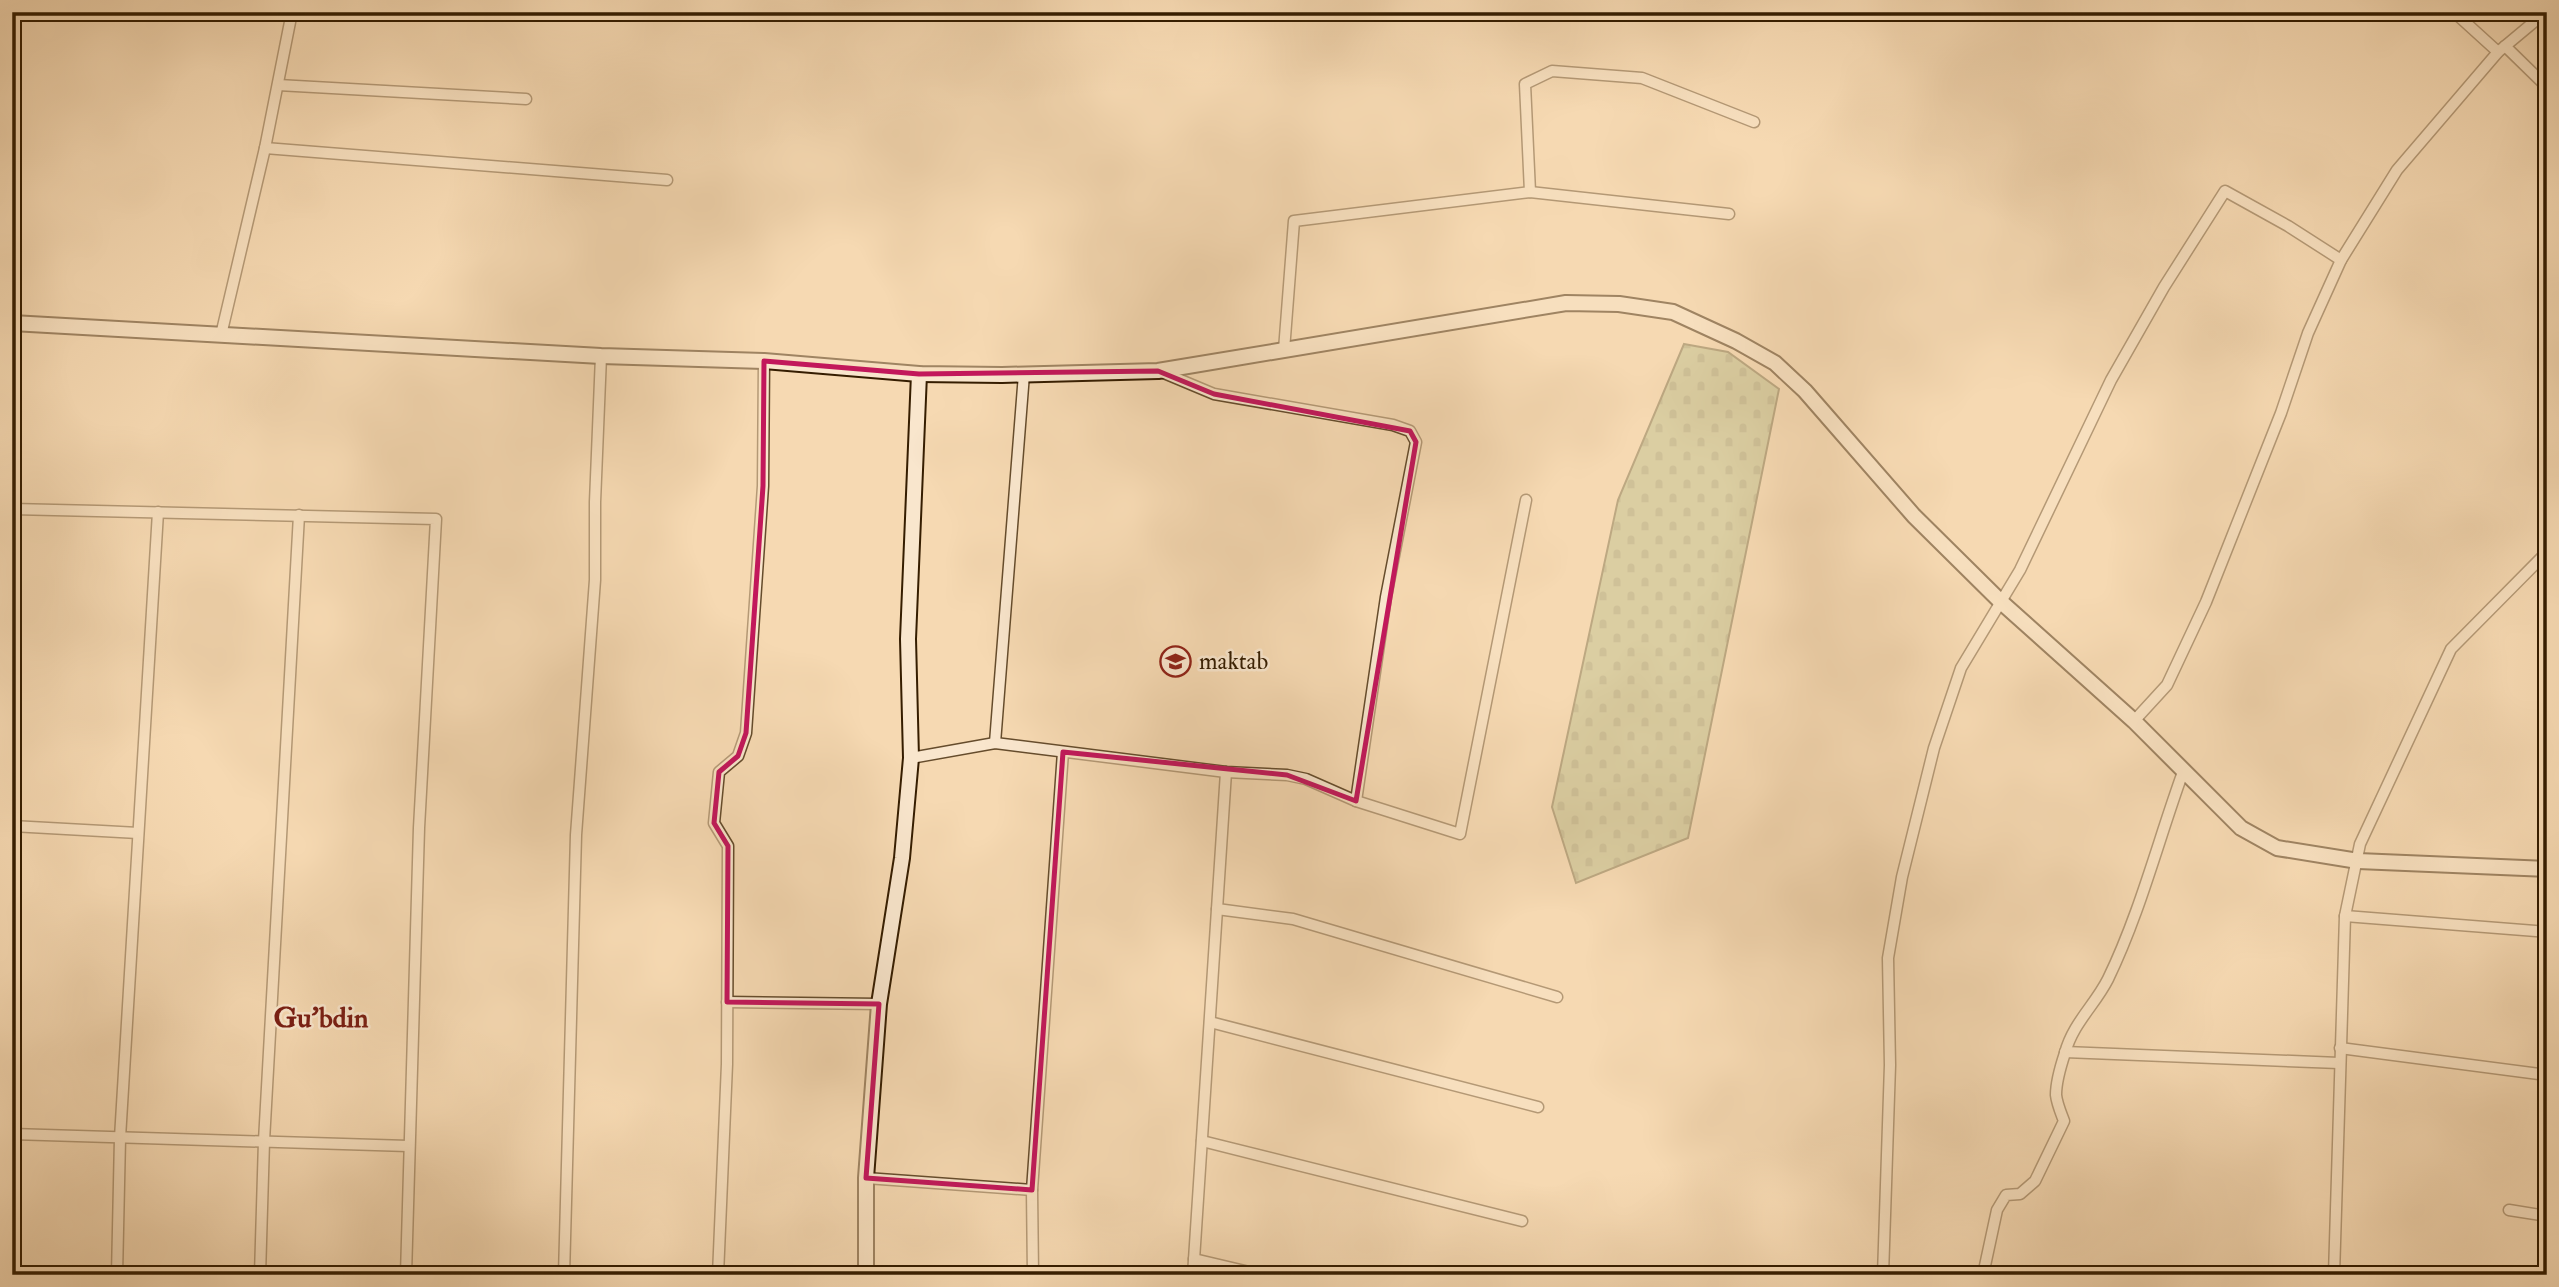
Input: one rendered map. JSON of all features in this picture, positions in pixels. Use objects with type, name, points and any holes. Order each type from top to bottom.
[{"type":"street","points":[[221,335],[265,148],[292,12]]},
{"type":"street","points":[[2454,12],[2547,87]]},
{"type":"street","points":[[2134,722],[2167,685],[2206,602],[2281,413],[2308,334],[2341,260],[2397,170],[2501,49],[2546,12]]},
{"type":"street","points":[[1530,192],[1525,84],[1552,71],[1642,78],[1754,122]]},
{"type":"street","points":[[278,85],[526,99]]},
{"type":"street","points":[[265,148],[667,180]]},
{"type":"street","points":[[1883,1275],[1889,1102],[1888,958],[1902,877],[1942,725],[1961,668],[2020,570],[2111,380],[2164,287],[2225,191],[2288,226],[2341,260]]},
{"type":"street","points":[[1284,350],[1294,221],[1530,192],[1729,214]]},
{"type":"street","points":[[12,530],[13,323],[601,356],[764,361],[919,374],[1024,374],[1158,371],[1566,303],[1619,304],[1673,312],[1736,341],[1775,363],[1805,391],[1913,516],[2000,600],[2134,722],[2241,828],[2277,848],[2358,861],[2547,869]]},
{"type":"street","points":[[564,1275],[576,835],[595,580],[601,356]]},
{"type":"street","points":[[718,1275],[727,1064],[728,846],[714,823],[719,772],[738,757],[746,733],[763,486],[764,361]]},
{"type":"street","points":[[1158,371],[1214,394],[1393,425],[1410,431],[1416,442],[1386,597],[1356,801]]},
{"type":"street","points":[[866,1275],[866,1178],[879,1004],[902,858],[911,758],[908,639],[919,374]]},
{"type":"street","points":[[995,743],[1024,374]]},
{"type":"street","points":[[911,758],[995,743],[1226,772],[1287,775],[1306,779],[1356,801],[1460,834],[1526,500]]},
{"type":"street","points":[[13,509],[436,519],[419,828],[405,1275]]},
{"type":"street","points":[[117,1275],[120,1138],[158,512]]},
{"type":"street","points":[[260,1275],[264,1141],[299,515]]},
{"type":"street","points":[[2333,1275],[2345,916],[2360,844],[2451,649],[2547,552]]},
{"type":"street","points":[[1033,1275],[1032,1190],[1063,752]]},
{"type":"street","points":[[1194,1275],[1226,772]]},
{"type":"street","points":[[1983,1275],[1997,1210],[2006,1195],[2020,1194],[2035,1181],[2064,1121],[2056,1095],[2065,1052],[2080,1017],[2106,982],[2123,944],[2154,865],[2167,816],[2183,772]]},
{"type":"street","points":[[12,826],[138,833]]},
{"type":"street","points":[[1217,909],[1293,919],[1557,997]]},
{"type":"street","points":[[2345,916],[2547,932]]},
{"type":"street","points":[[727,1002],[879,1004]]},
{"type":"street","points":[[1210,1022],[1538,1107]]},
{"type":"street","points":[[2340,1048],[2547,1075]]},
{"type":"street","points":[[2065,1052],[2339,1063]]},
{"type":"street","points":[[12,1134],[408,1146]]},
{"type":"street","points":[[1202,1141],[1521,1221]]},
{"type":"street","points":[[866,1178],[1032,1190]]},
{"type":"street","points":[[2509,1210],[2547,1216]]},
{"type":"street","points":[[1195,1259],[1262,1275]]},
{"type":"highlighted area","points":[[764,361],[919,374],[1158,371],[1214,394],[1410,431],[1416,442],[1356,801],[1287,775],[1063,752],[1032,1190],[866,1178],[879,1004],[727,1002],[728,846],[714,823],[719,772],[738,756],[746,733],[763,486]]},
{"type":"green space","points":[[1684,344],[1728,352],[1779,389],[1688,838],[1576,883],[1552,807],[1618,500]]},
{"type":"place","name":"maktab","points":[[1176,661]]},
{"type":"district","name":"Gu'bdin","points":[[321,1018]]}]
